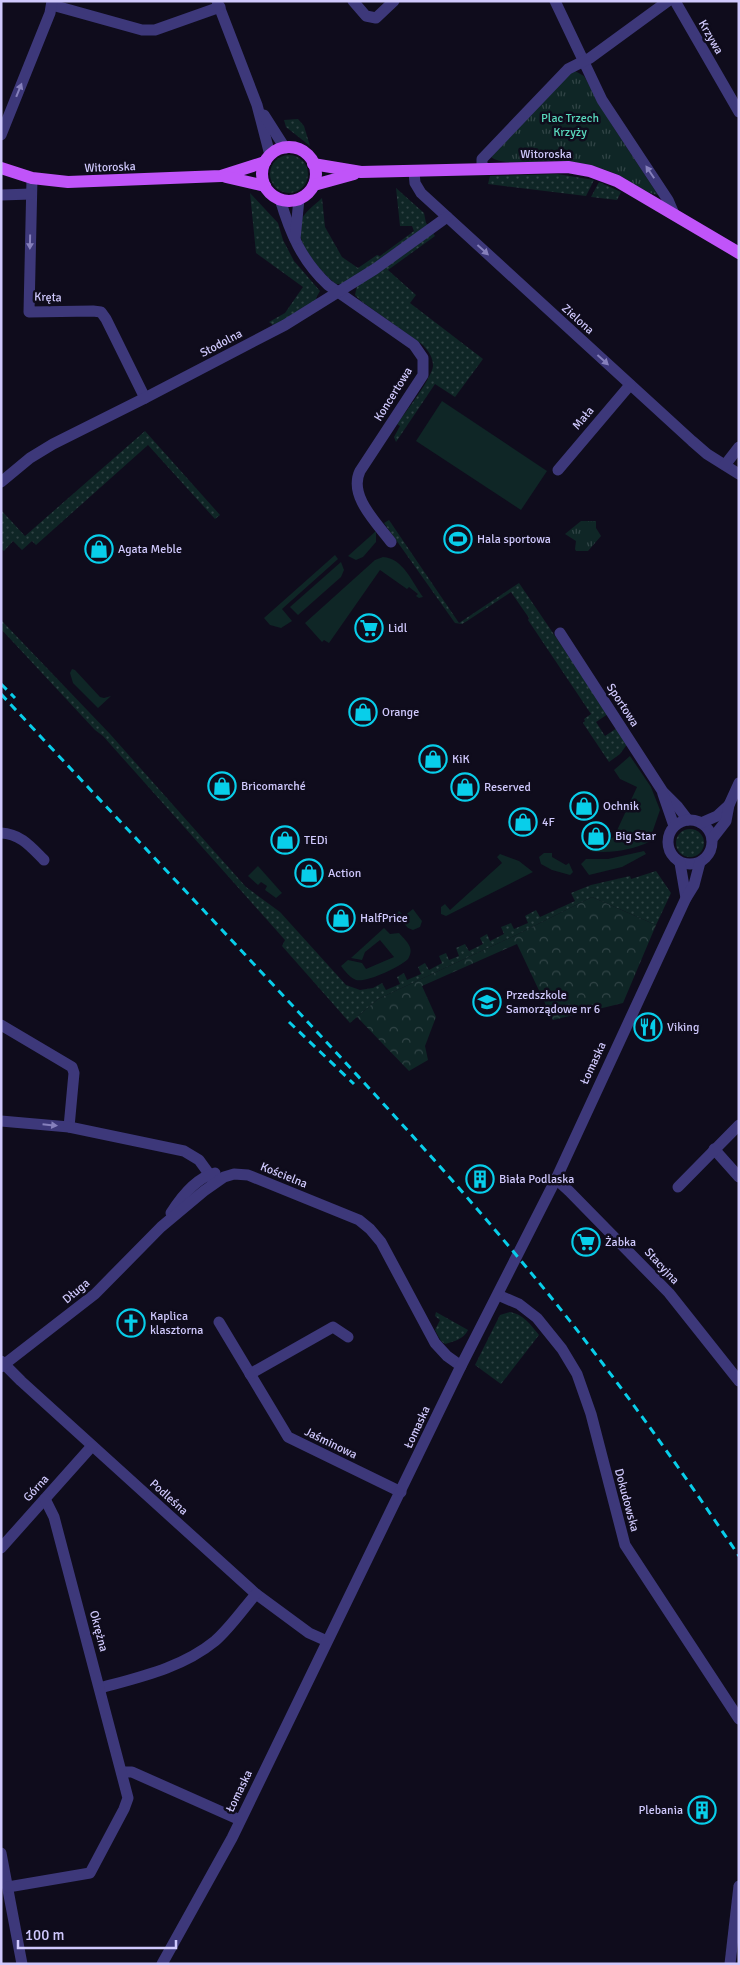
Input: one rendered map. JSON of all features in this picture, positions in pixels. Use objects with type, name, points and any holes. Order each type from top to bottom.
[{"type":"main road","points":[[286,148],[302,151],[309,156],[316,174],[314,185],[305,196],[293,201],[280,199],[269,192],[262,178],[268,158],[277,150],[286,148]]},
{"type":"main road","name":"Witoroska","points":[[221,176],[268,158]]},
{"type":"main road","name":"Witoroska","points":[[313,164],[362,172],[568,167],[590,171],[631,188],[739,253]]},
{"type":"main road","name":"Witoroska","points":[[1,168],[32,178],[68,182],[221,176],[265,186]]},
{"type":"main road","name":"Witoroska","points":[[314,185],[362,172]]},
{"type":"street","points":[[353,1],[366,16],[376,18],[394,1]]},
{"type":"street","points":[[555,1],[602,100],[668,200],[674,214]]},
{"type":"street","points":[[482,169],[482,159],[568,69],[582,60],[590,58],[668,1]]},
{"type":"street","name":"Krzywa","points":[[675,1],[739,112]]},
{"type":"street","points":[[1,135],[52,3],[142,30],[155,30],[219,4],[257,106],[268,158]]},
{"type":"street","points":[[257,106],[286,148]]},
{"type":"street","name":"Zielona","points":[[414,172],[415,183],[421,194],[708,454],[739,474]]},
{"type":"street","name":"Kręta","points":[[32,178],[29,312],[101,312],[146,398]]},
{"type":"street","points":[[1,195],[31,194]]},
{"type":"street","name":"Koncertowa","points":[[280,199],[294,240],[309,266],[323,280],[414,345],[423,358],[423,375],[360,471],[356,482],[360,498],[391,542]]},
{"type":"street","points":[[294,240],[299,199]]},
{"type":"street","name":"Stodolna","points":[[1,482],[30,458],[53,444],[146,398],[285,325],[339,292],[447,217]]},
{"type":"street","name":"Mała","points":[[558,470],[630,385]]},
{"type":"street","points":[[725,465],[739,447]]},
{"type":"street","name":"Sportowa","points":[[560,633],[663,792],[688,820]]},
{"type":"street","points":[[712,839],[726,821],[729,805],[739,783]]},
{"type":"street","name":"Sportowa","points":[[663,792],[674,826]]},
{"type":"street","points":[[702,823],[712,839],[711,850],[700,862],[690,865],[680,863],[673,858],[667,844],[668,834],[674,826],[688,820],[702,823],[717,816],[729,805]]},
{"type":"street","points":[[1,833],[11,833],[23,839],[44,860]]},
{"type":"street","name":"Łomaska","points":[[162,1964],[240,1820],[461,1366],[556,1179],[686,898],[694,885],[700,862]]},
{"type":"street","points":[[680,863],[686,898]]},
{"type":"street","points":[[1,1025],[72,1067],[74,1073],[69,1127]]},
{"type":"street","points":[[1,1121],[69,1127],[184,1151],[199,1160],[212,1178]]},
{"type":"street","points":[[678,1187],[739,1124]]},
{"type":"street","points":[[714,1149],[739,1177]]},
{"type":"street","name":"Kościelna","points":[[212,1178],[221,1172],[248,1175],[359,1220],[381,1242],[441,1351],[461,1366]]},
{"type":"street","name":"Długa","points":[[2,1364],[95,1294],[212,1178]]},
{"type":"street","name":"Stacyjna","points":[[556,1179],[669,1293],[739,1382]]},
{"type":"street","name":"Dokudowska","points":[[498,1295],[520,1304],[537,1318],[562,1349],[577,1374],[589,1407],[625,1545],[739,1719]]},
{"type":"street","name":"Jaśminowa","points":[[218,1322],[288,1437],[401,1492]]},
{"type":"street","points":[[250,1374],[333,1327],[348,1337]]},
{"type":"street","name":"Podleśna","points":[[2,1364],[256,1594],[309,1633],[327,1641]]},
{"type":"street","name":"Górna","points":[[1,1548],[92,1446]]},
{"type":"street","name":"Okrężna","points":[[5,1881],[90,1874],[128,1798],[54,1517],[45,1499]]},
{"type":"street","points":[[100,1688],[174,1665],[192,1656],[216,1640],[256,1594]]},
{"type":"street","points":[[122,1772],[132,1772],[240,1820]]},
{"type":"street","points":[[1,1853],[22,1964]]},
{"type":"street","points":[[730,1964],[739,1886]]},
{"type":"green space","name":"Plac Trzech Krzyży","points":[[575,71],[584,76],[612,125],[658,195],[648,192],[616,174],[591,166],[564,161],[515,163],[491,157],[571,72]]},
{"type":"green space","points":[[298,119],[304,126],[310,146],[286,127],[284,120]]},
{"type":"green space","points":[[289,155],[303,160],[308,174],[303,188],[289,193],[275,188],[270,174],[275,160]]},
{"type":"green space","points":[[557,174],[594,180],[586,196],[488,184],[490,176]]},
{"type":"green space","points":[[599,182],[621,192],[617,200],[591,197]]},
{"type":"green space","points":[[396,188],[424,213],[426,223],[429,226],[345,284],[336,284],[316,264],[305,247],[300,229],[302,218],[322,198],[325,227],[342,257],[358,268],[377,255],[380,256],[414,231],[412,226],[400,226]]},
{"type":"green space","points":[[250,193],[278,223],[283,240],[294,261],[320,291],[316,298],[318,301],[274,326],[269,322],[285,313],[303,287],[256,253]]},
{"type":"green space","points":[[433,233],[435,236],[388,270],[416,295],[410,303],[483,359],[455,397],[435,384],[396,442],[394,437],[400,426],[397,424],[428,379],[433,366],[432,360],[429,352],[423,345],[355,295],[357,286]]},
{"type":"green space","points":[[442,401],[547,471],[521,510],[416,441]]},
{"type":"green space","points":[[145,431],[220,515],[215,519],[148,445],[36,545],[32,541],[22,550],[13,541],[4,551],[1,549],[1,510],[25,536]]},
{"type":"green space","points":[[389,520],[459,623],[519,583],[608,714],[596,722],[605,736],[617,728],[628,743],[620,754],[609,762],[583,723],[584,719],[591,714],[511,592],[462,624],[455,623],[384,523]]},
{"type":"green space","points":[[581,521],[596,521],[596,528],[601,536],[588,551],[576,551],[576,541],[565,534]]},
{"type":"green space","points":[[376,531],[376,542],[363,557],[356,560],[348,556]]},
{"type":"green space","points":[[335,555],[338,559],[282,609],[292,621],[281,628],[270,625],[264,618]]},
{"type":"green space","points":[[383,557],[390,558],[402,566],[423,597],[419,598],[416,596],[418,594],[409,587],[407,589],[380,570],[329,643],[324,640],[322,642],[305,623],[375,560]]},
{"type":"green space","points":[[341,562],[344,570],[341,577],[298,615],[290,607]]},
{"type":"green space","points":[[1,620],[110,734],[246,887],[280,912],[346,985],[360,990],[373,988],[382,983],[386,990],[400,984],[397,977],[404,973],[407,980],[421,974],[418,967],[425,963],[429,970],[442,963],[439,956],[446,953],[449,960],[459,956],[456,948],[465,944],[469,951],[483,944],[480,938],[487,934],[490,941],[504,934],[501,927],[511,923],[514,929],[528,923],[525,916],[536,910],[540,917],[575,901],[571,893],[591,885],[630,876],[631,879],[656,871],[671,893],[656,925],[592,897],[514,936],[378,999],[350,1023],[282,946],[285,940],[103,736],[95,730],[1,629]]},
{"type":"green space","points":[[72,669],[100,697],[111,696],[98,708],[73,683],[70,673]]},
{"type":"green space","points":[[630,756],[651,787],[660,810],[649,842],[620,851],[590,851],[590,849],[614,837],[637,787],[620,779],[614,770]]},
{"type":"green space","points":[[690,829],[700,833],[704,843],[700,853],[690,857],[680,853],[676,843],[680,833]]},
{"type":"green space","points":[[644,851],[646,854],[622,867],[589,875],[581,864],[586,859],[608,859]]},
{"type":"green space","points":[[544,853],[552,853],[552,857],[566,865],[569,863],[573,872],[570,875],[552,870],[541,864],[539,857]]},
{"type":"green space","points":[[500,854],[519,861],[533,872],[446,916],[441,914],[441,907],[445,904],[450,910],[502,863],[497,857]]},
{"type":"green space","points":[[258,866],[282,893],[276,898],[265,890],[267,886],[261,882],[258,885],[248,876]]},
{"type":"green space","points":[[592,897],[656,925],[623,1003],[553,1020],[517,944],[422,986],[436,1017],[425,1046],[428,1060],[409,1071],[357,1017],[378,999],[514,936]]},
{"type":"green space","points":[[413,909],[422,921],[420,927],[413,930],[408,928],[396,915],[399,911],[404,916]]},
{"type":"green space","points":[[384,928],[390,934],[399,933],[407,942],[411,952],[408,959],[391,970],[375,977],[361,980],[354,979],[341,966],[348,960],[362,963],[366,969],[394,957],[380,940],[365,952],[362,960],[351,958]]},
{"type":"green space","points":[[436,1312],[468,1330],[464,1336],[445,1344],[441,1341],[435,1330],[440,1320],[435,1316]]},
{"type":"green space","points":[[510,1312],[523,1318],[539,1335],[501,1384],[475,1365],[500,1315]]},
{"type":"railway","points":[[1,684],[15,698]]},
{"type":"railway","points":[[1,694],[340,1057],[493,1227],[607,1369],[739,1556]]},
{"type":"railway","points":[[289,1022],[354,1084]]},
{"type":"place","name":"Hala sportowa","points":[[458,539]]},
{"type":"place","name":"Agata Meble","points":[[99,549]]},
{"type":"place","name":"Lidl","points":[[369,628]]},
{"type":"place","name":"Orange","points":[[363,712]]},
{"type":"place","name":"KiK","points":[[433,759]]},
{"type":"place","name":"Bricomarché","points":[[222,786]]},
{"type":"place","name":"Reserved","points":[[465,787]]},
{"type":"place","name":"Ochnik","points":[[584,806]]},
{"type":"place","name":"4F","points":[[523,822]]},
{"type":"place","name":"Big Star","points":[[596,836]]},
{"type":"place","name":"TEDi","points":[[285,840]]},
{"type":"place","name":"Action","points":[[309,873]]},
{"type":"place","name":"HalfPrice","points":[[341,918]]},
{"type":"place","name":"Przedszkole Samorządowe nr 6","points":[[487,1002]]},
{"type":"place","name":"Viking","points":[[648,1027]]},
{"type":"place","name":"Biała Podlaska","points":[[480,1179]]},
{"type":"place","name":"Żabka","points":[[586,1242]]},
{"type":"place","name":"Kaplica klasztorna","points":[[131,1323]]},
{"type":"place","name":"Plebania","points":[[702,1810]]}]
